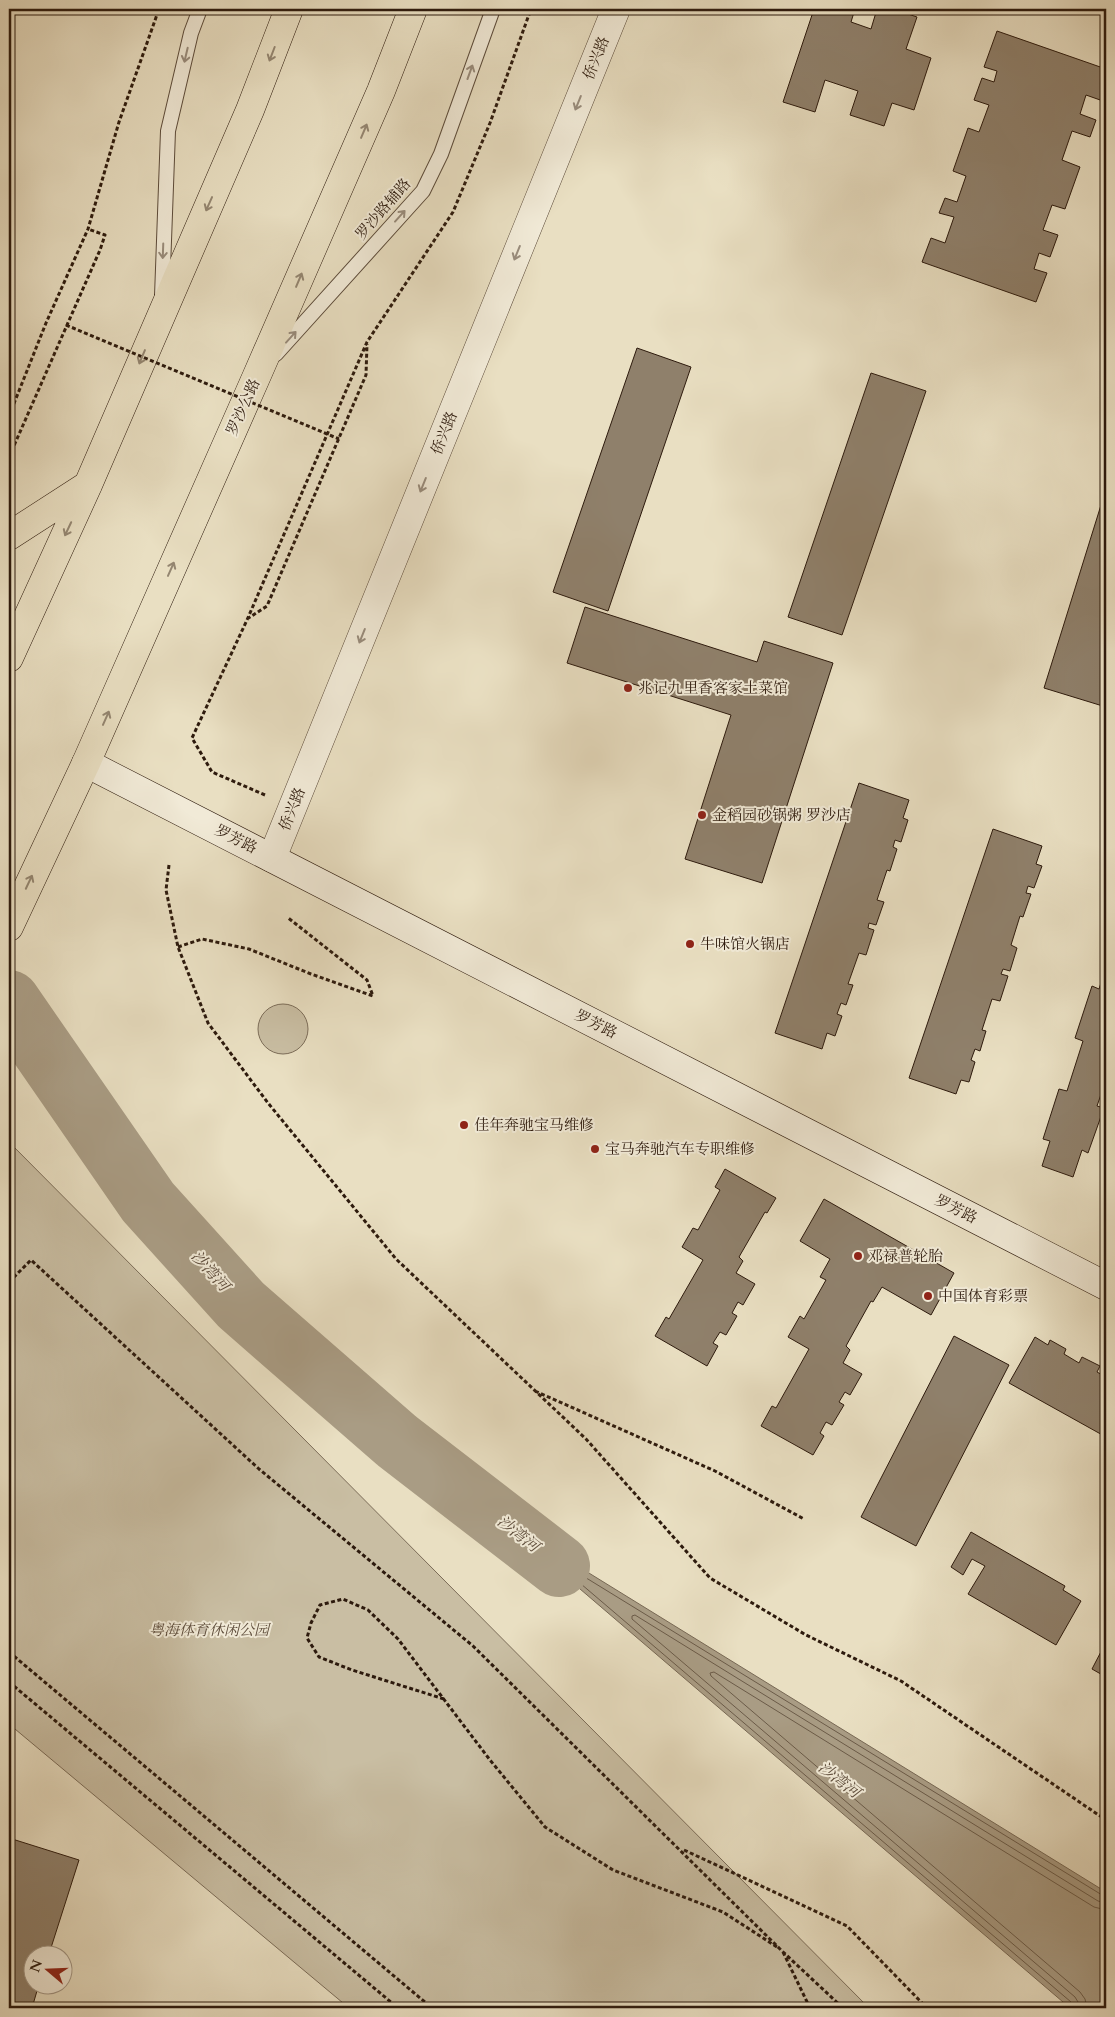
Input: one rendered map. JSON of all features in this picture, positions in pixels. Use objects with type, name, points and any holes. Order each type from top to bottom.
[{"type":"highway","points":[[9,658],[88,484],[250,110],[289,9]]},
{"type":"highway","name":"罗沙公路","points":[[9,926],[86,762],[258,373],[381,91],[413,9]]},
{"type":"highway","points":[[9,536],[88,484]]},
{"type":"main road","name":"侨兴路","points":[[272,858],[616,9]]},
{"type":"main road","name":"罗芳路","points":[[86,762],[1106,1286]]},
{"type":"lane","points":[[161,312],[168,132],[191,33],[200,9]]},
{"type":"lane","name":"罗沙路辅路","points":[[258,373],[423,191],[441,154],[493,9]]},
{"type":"path","points":[[9,416],[46,323],[88,229],[119,122],[158,9]]},
{"type":"path","points":[[293,808],[212,772],[192,738],[247,620],[367,342],[453,212],[490,123],[531,9]]},
{"type":"path","points":[[9,457],[105,236],[88,229]]},
{"type":"path","points":[[66,325],[339,439]]},
{"type":"path","points":[[247,620],[267,606],[366,375],[367,342]]},
{"type":"path","points":[[170,865],[166,890],[178,947],[208,1023],[268,1103],[396,1259],[532,1390],[586,1439],[710,1578],[806,1634],[901,1681],[1106,1820]]},
{"type":"path","points":[[178,947],[202,939],[249,948],[311,974],[373,996],[368,980],[287,917]]},
{"type":"path","points":[[9,1282],[31,1260],[258,1469],[473,1646],[782,1951],[843,2008]]},
{"type":"path","points":[[532,1390],[715,1471],[804,1519]]},
{"type":"path","points":[[444,1699],[352,1670],[319,1656],[307,1638],[311,1623],[320,1605],[343,1600],[368,1610],[398,1639],[444,1699],[490,1760],[545,1828],[612,1870],[723,1912],[782,1951],[810,2008]]},
{"type":"path","points":[[9,1652],[432,2008]]},
{"type":"path","points":[[9,1682],[398,2008]]},
{"type":"path","points":[[680,1849],[847,1926],[927,2008]]},
{"type":"green space","points":[[278,1004],[288,1004],[301,1011],[308,1024],[308,1034],[301,1047],[288,1054],[278,1054],[269,1050],[262,1043],[258,1034],[258,1024],[262,1015],[269,1008]]},
{"type":"green space","name":"粤海体育休闲公园","points":[[9,1142],[869,2008],[349,2008],[9,1724]]},
{"type":"water","points":[[490,1512],[1106,1892],[1106,2008],[1070,2008]]},
{"type":"building","points":[[814,9],[855,9],[851,22],[871,29],[877,9],[893,9],[917,17],[906,49],[931,58],[914,110],[892,103],[884,126],[850,115],[858,91],[825,80],[815,112],[783,102]]},
{"type":"building","points":[[997,31],[1106,69],[1106,91],[1103,101],[1086,95],[1080,114],[1096,120],[1090,137],[1072,131],[1062,160],[1080,167],[1065,209],[1052,205],[1043,230],[1058,235],[1050,257],[1039,253],[1034,269],[1047,273],[1036,302],[922,262],[931,238],[945,243],[954,217],[939,213],[945,198],[957,202],[966,176],[953,171],[968,128],[979,132],[989,105],[974,100],[982,78],[994,82],[997,71],[984,67]]},
{"type":"building","points":[[637,348],[691,367],[608,611],[553,592]]},
{"type":"building","points":[[871,373],[926,391],[842,635],[788,617]]},
{"type":"building","points":[[1106,489],[1106,707],[1044,688]]},
{"type":"building","points":[[585,607],[757,662],[764,641],[833,663],[762,883],[685,859],[731,715],[567,663]]},
{"type":"building","points":[[859,783],[909,800],[903,818],[908,820],[901,842],[895,840],[893,847],[897,849],[890,871],[887,870],[877,900],[884,902],[876,925],[869,923],[868,928],[874,930],[866,955],[859,953],[848,984],[853,985],[846,1005],[841,1003],[837,1014],[842,1016],[835,1036],[827,1033],[822,1049],[775,1033]]},
{"type":"building","points":[[993,829],[1042,846],[1036,864],[1042,866],[1034,888],[1028,886],[1026,893],[1031,894],[1023,917],[1020,916],[1011,945],[1017,948],[1010,971],[1003,969],[1001,974],[1008,976],[1000,1001],[992,999],[982,1030],[986,1031],[980,1051],[975,1049],[971,1060],[975,1062],[969,1082],[961,1080],[956,1094],[909,1078]]},
{"type":"building","points":[[1106,967],[1106,1080],[1097,1106],[1104,1108],[1088,1153],[1082,1150],[1073,1177],[1042,1166],[1050,1141],[1043,1139],[1059,1089],[1067,1091],[1083,1041],[1075,1038],[1092,986],[1099,989]]},
{"type":"building","points":[[725,1169],[776,1198],[767,1213],[765,1212],[739,1257],[743,1261],[736,1273],[755,1284],[743,1305],[738,1302],[732,1313],[737,1316],[726,1335],[720,1332],[713,1343],[718,1346],[707,1366],[655,1336],[666,1317],[669,1319],[703,1260],[682,1247],[693,1228],[698,1230],[720,1190],[715,1187]]},
{"type":"building","points":[[824,1199],[954,1273],[931,1315],[882,1287],[873,1302],[871,1301],[846,1346],[850,1350],[843,1363],[862,1374],[850,1395],[845,1392],[839,1402],[844,1405],[832,1425],[826,1422],[820,1433],[824,1436],[813,1455],[761,1426],[772,1406],[776,1408],[809,1349],[788,1337],[800,1316],[804,1319],[826,1280],[820,1277],[830,1259],[800,1241]]},
{"type":"building","points":[[954,1336],[1009,1365],[916,1546],[861,1517]]},
{"type":"building","points":[[1035,1337],[1048,1345],[1050,1340],[1066,1349],[1064,1354],[1079,1363],[1082,1357],[1100,1366],[1097,1372],[1106,1377],[1106,1437],[1009,1383]]},
{"type":"building","points":[[971,1532],[1065,1586],[1063,1590],[1081,1601],[1056,1645],[968,1594],[985,1566],[972,1559],[963,1575],[951,1567]]},
{"type":"building","points":[[1106,1642],[1106,1677],[1092,1669]]},
{"type":"building","points":[[9,1838],[79,1860],[52,1944],[22,1944],[22,1994],[36,1994],[32,2008],[9,2008]]},
{"type":"waterway","name":"沙湾河","points":[[9,1001],[148,1202],[241,1305],[397,1441],[559,1566]]},
{"type":"place","name":"兆记九里香客家土菜馆","points":[[628,688]]},
{"type":"place","name":"金稻园砂锅粥 罗沙店","points":[[702,815]]},
{"type":"place","name":"牛味馆火锅店","points":[[690,944]]},
{"type":"place","name":"佳年奔驰宝马维修","points":[[464,1125]]},
{"type":"place","name":"宝马奔驰汽车专职维修","points":[[595,1149]]},
{"type":"place","name":"邓禄普轮胎","points":[[858,1256]]},
{"type":"place","name":"中国体育彩票","points":[[928,1296]]}]
